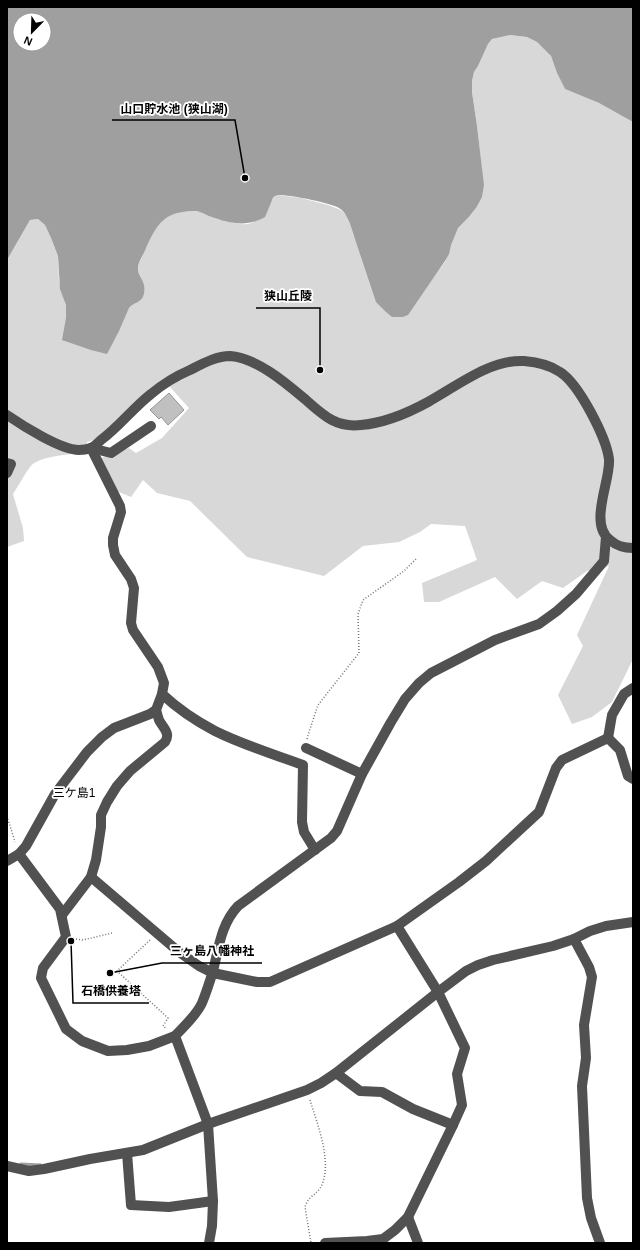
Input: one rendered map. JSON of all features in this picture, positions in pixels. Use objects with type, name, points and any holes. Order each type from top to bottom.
[{"type":"street","points":[[19,854],[60,909],[62,915],[66,937],[43,968],[41,978],[66,1029],[82,1041],[108,1051],[127,1050],[149,1046],[175,1036],[201,1004],[212,973],[224,927],[232,912],[238,906],[331,838],[337,831],[362,774],[402,704],[419,683],[431,673],[495,640],[539,624],[557,611],[576,594],[604,561],[606,538],[601,526],[601,504],[609,461],[606,443],[572,383],[562,373],[550,366],[514,360],[498,364],[484,370],[407,413],[378,422],[349,426],[335,422],[320,413],[305,399],[260,365],[228,356],[214,359],[164,384],[91,448]]},
{"type":"street","points":[[7,415],[65,448],[80,450],[91,448],[112,453],[151,426]]},
{"type":"street","points":[[7,861],[19,854],[26,846],[55,794],[87,752],[102,737],[114,728],[150,714],[156,710],[162,694],[164,683],[158,666],[133,630],[131,622],[134,588],[131,579],[116,555],[113,545],[113,538],[121,512],[120,506],[91,448]]},
{"type":"street","points":[[7,463],[10,464],[7,473]]},
{"type":"street","points":[[606,538],[625,548],[633,548]]},
{"type":"street","points":[[608,738],[612,715],[624,694],[633,688]]},
{"type":"street","points":[[162,694],[171,702],[213,730],[240,742],[303,765],[301,803],[302,822],[304,832],[315,850]]},
{"type":"street","points":[[62,915],[91,876],[96,860],[101,827],[101,815],[107,802],[117,786],[130,771],[167,739],[166,730],[159,720],[156,710]]},
{"type":"street","points":[[608,738],[620,750],[628,776],[633,779]]},
{"type":"street","points":[[91,876],[179,952],[199,966],[212,973],[257,982],[270,982],[397,926],[470,874],[539,812],[556,768],[562,760],[608,738]]},
{"type":"street","points":[[306,748],[362,774]]},
{"type":"street","points":[[7,1166],[29,1171],[143,1150],[208,1124],[307,1090],[336,1073],[466,971],[478,965],[574,939],[595,929],[633,922]]},
{"type":"street","points":[[325,1243],[383,1241],[408,1217],[462,1105],[457,1074],[465,1048],[438,992],[397,926]]},
{"type":"street","points":[[574,939],[589,967],[592,977],[584,1025],[586,1058],[582,1086],[587,1198],[591,1218],[600,1243]]},
{"type":"street","points":[[175,1036],[208,1124],[213,1201],[212,1226],[209,1243]]},
{"type":"street","points":[[336,1073],[360,1092],[382,1092],[413,1109],[453,1125]]},
{"type":"street","points":[[127,1153],[131,1205],[168,1207],[213,1201]]},
{"type":"street","points":[[408,1217],[418,1243]]},
{"type":"path","points":[[306,748],[318,704],[359,652],[358,614],[363,600],[404,571],[416,559]]},
{"type":"path","points":[[7,816],[19,854]]},
{"type":"path","points":[[66,937],[83,940],[112,933]]},
{"type":"path","points":[[157,933],[117,971],[168,1018],[163,1026],[175,1036]]},
{"type":"path","points":[[307,1090],[324,1149],[325,1165],[324,1181],[320,1190],[306,1201],[305,1207],[311,1243]]},
{"type":"shaded area","points":[[7,7],[633,7],[633,122],[599,103],[565,89],[551,56],[537,42],[527,37],[510,35],[492,39],[488,44],[474,72],[472,81],[472,92],[484,185],[482,197],[476,208],[458,228],[445,261],[408,315],[403,317],[392,317],[376,302],[350,224],[342,210],[338,207],[322,202],[292,196],[278,195],[273,198],[265,217],[251,222],[230,222],[216,219],[197,211],[175,214],[163,221],[154,232],[138,266],[138,271],[145,289],[142,299],[129,308],[107,354],[91,350],[62,340],[66,318],[66,305],[60,289],[58,256],[45,225],[38,219],[30,220],[7,260]]},
{"type":"shaded area","points":[[510,35],[527,37],[537,42],[551,56],[565,89],[599,103],[633,122],[633,659],[612,702],[592,717],[572,724],[558,695],[583,646],[577,635],[609,566],[587,571],[563,588],[542,581],[517,599],[495,577],[439,602],[424,602],[422,583],[477,560],[465,526],[431,524],[420,532],[399,542],[363,546],[324,576],[247,557],[190,501],[157,493],[143,480],[131,497],[114,490],[101,458],[129,448],[136,453],[162,438],[189,408],[169,386],[100,438],[87,442],[84,453],[47,458],[34,463],[13,494],[23,528],[24,541],[7,547],[7,260],[30,220],[38,219],[45,225],[58,256],[59,281],[66,305],[66,318],[117,333],[129,308],[140,301],[143,297],[145,289],[138,271],[138,265],[155,229],[163,219],[183,211],[191,211],[207,214],[240,224],[251,223],[256,220],[275,196],[278,195],[301,198],[328,205],[341,210],[347,216],[354,236],[392,317],[404,317],[445,262],[450,245],[458,228],[476,208],[482,170],[472,92],[472,81],[474,72],[492,39]]},
{"type":"building","points":[[169,393],[184,410],[168,425],[161,417],[159,419],[150,410]]},
{"type":"waterway","points":[[21,1164],[41,1165]]},
{"type":"place","name":"山口貯水池 (狭山湖)","points":[[245,178]]},
{"type":"place","name":"狭山丘陵","points":[[320,370]]},
{"type":"place","name":"石橋供養塔","points":[[71,941]]},
{"type":"place","name":"三ヶ島八幡神社","points":[[110,973]]},
{"type":"district","name":"三ケ島1","points":[[74,793]]}]
